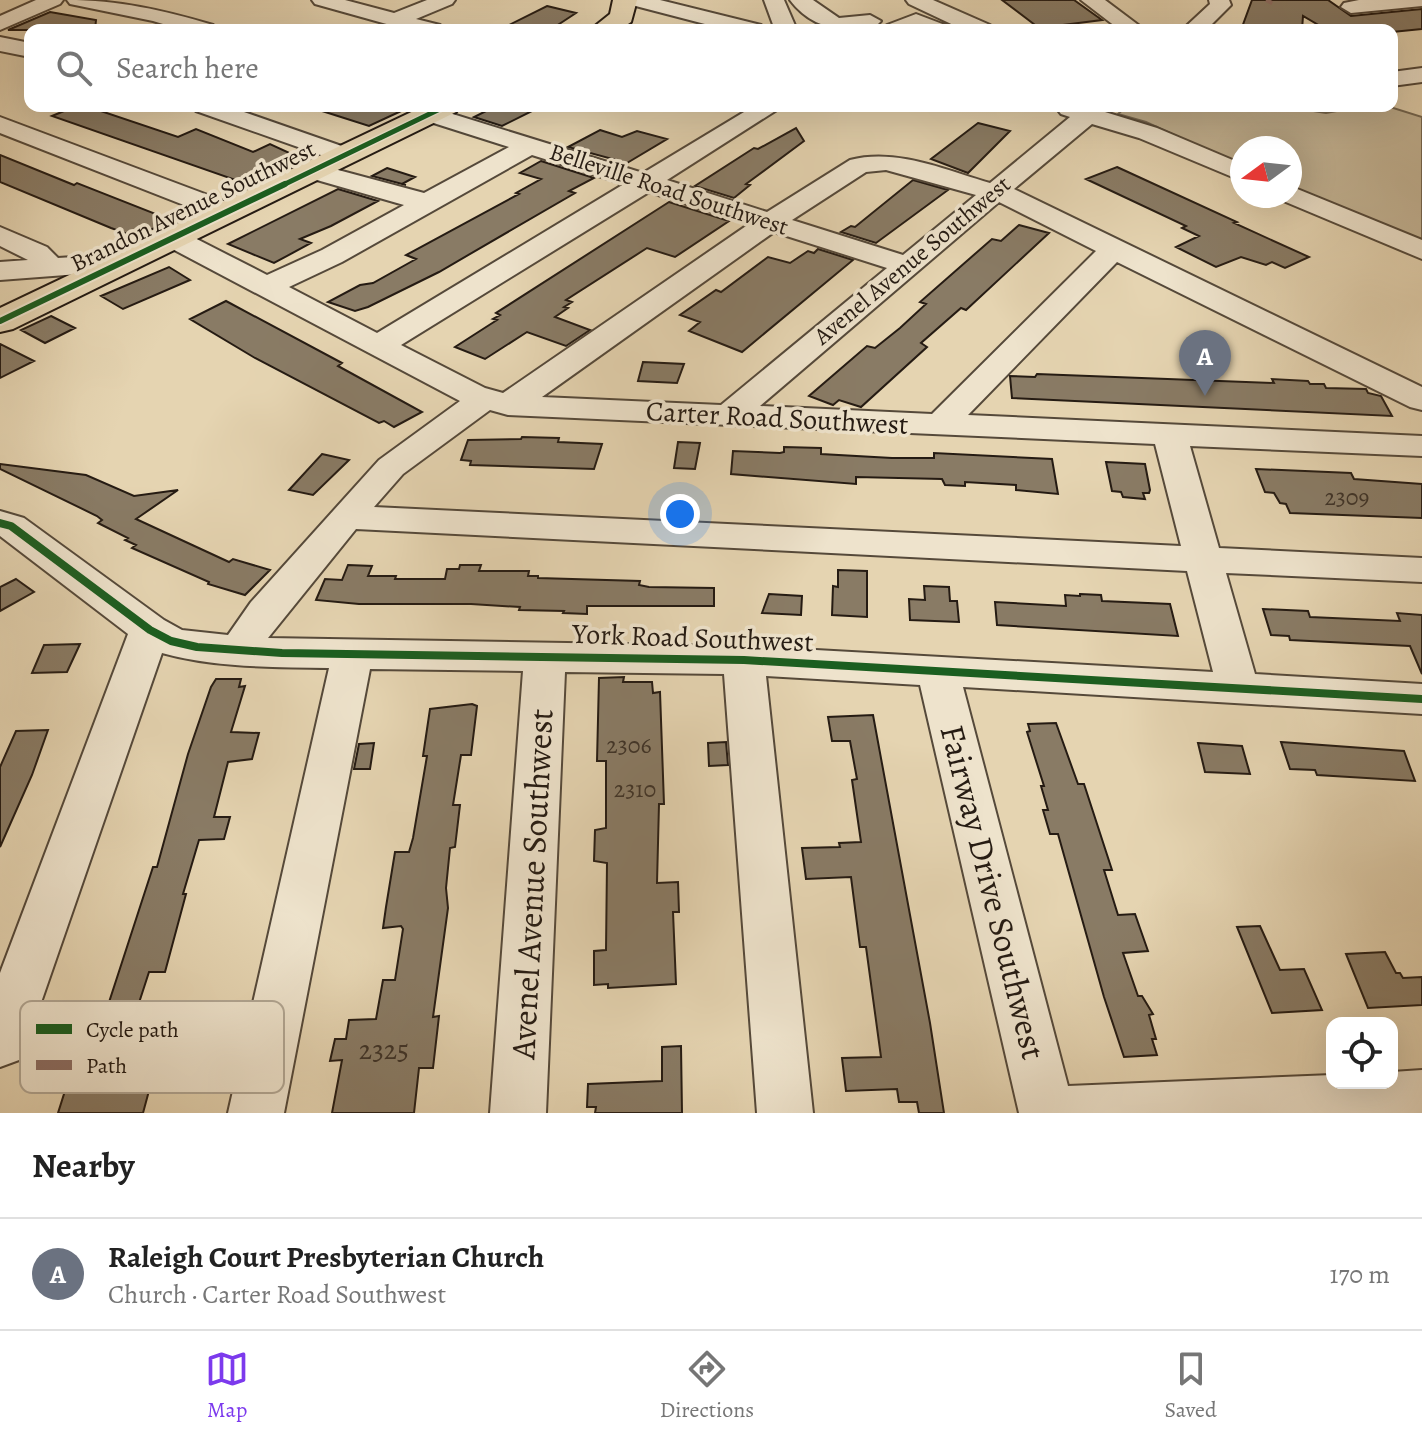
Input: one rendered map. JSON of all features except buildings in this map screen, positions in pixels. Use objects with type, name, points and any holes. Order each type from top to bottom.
[{"type":"main road","points":[[611,24],[622,17],[625,0]]},
{"type":"main road","name":"Brandon Avenue Southwest","points":[[0,321],[434,112]]},
{"type":"street","points":[[0,24],[53,0]]},
{"type":"street","points":[[77,0],[157,15],[186,24]]},
{"type":"street","points":[[322,0],[410,24]]},
{"type":"street","points":[[396,20],[445,0]]},
{"type":"street","points":[[635,0],[710,24]]},
{"type":"street","points":[[774,0],[784,24]]},
{"type":"street","points":[[800,0],[829,24]]},
{"type":"street","points":[[916,0],[969,24]]},
{"type":"street","points":[[1091,0],[1125,24]]},
{"type":"street","points":[[1200,24],[1221,5],[1219,0]]},
{"type":"street","points":[[1351,7],[1422,0]]},
{"type":"street","points":[[846,6],[879,24]]},
{"type":"street","points":[[898,24],[916,20],[924,24]]},
{"type":"street","points":[[0,44],[24,49]]},
{"type":"street","points":[[1398,59],[1421,61]]},
{"type":"street","points":[[1398,75],[1421,61]]},
{"type":"street","points":[[221,112],[344,155]]},
{"type":"street","name":"Belleville Road Southwest","points":[[443,112],[531,145],[907,265]]},
{"type":"street","points":[[379,345],[761,112]]},
{"type":"street","name":"Avenel Avenue Southwest","points":[[728,416],[1091,112]]},
{"type":"street","points":[[1098,112],[1230,168]]},
{"type":"street","points":[[0,124],[227,212]]},
{"type":"street","points":[[266,287],[332,256],[531,145]]},
{"type":"street","points":[[238,651],[265,611],[391,467],[859,165],[871,162],[887,162],[996,192],[1422,400]]},
{"type":"street","points":[[312,171],[429,203]]},
{"type":"street","points":[[1302,199],[1422,250]]},
{"type":"street","points":[[0,235],[37,253],[50,266]]},
{"type":"street","name":"Carter Road Southwest","points":[[173,238],[496,402],[728,416],[1422,446]]},
{"type":"street","points":[[940,425],[1114,249]]},
{"type":"street","points":[[0,271],[79,265],[107,269]]},
{"type":"street","points":[[1170,435],[1238,688]]},
{"type":"street","points":[[347,517],[1422,570]]},
{"type":"street","name":"York Road Southwest","points":[[0,523],[11,526],[150,630],[171,641],[197,647],[352,655],[744,660],[1422,699]]},
{"type":"street","points":[[0,1043],[150,630]]},
{"type":"street","points":[[279,1001],[352,655]]},
{"type":"street","name":"Avenel Avenue Southwest","points":[[518,1113],[545,656]]},
{"type":"street","points":[[744,660],[785,1113]]},
{"type":"street","name":"Fairway Drive Southwest","points":[[938,671],[1050,1113]]},
{"type":"street","points":[[256,1113],[260,1093]]},
{"type":"street","points":[[1050,1113],[1422,1096]]},
{"type":"shaded area","points":[[1398,109],[1422,117],[1422,244],[1302,192],[1302,136],[1230,136],[1230,160],[1146,122],[1118,114],[1398,112]]},
{"type":"marked path","points":[[1266,0],[1274,4]]},
{"type":"cycle path","points":[[0,321],[434,112]]},
{"type":"cycle path","points":[[0,523],[11,526],[150,630],[171,641],[197,647],[282,653],[744,660],[1422,699]]},
{"type":"place","name":"Raleigh Court Presbyterian Church","points":[[1205,396]]}]
